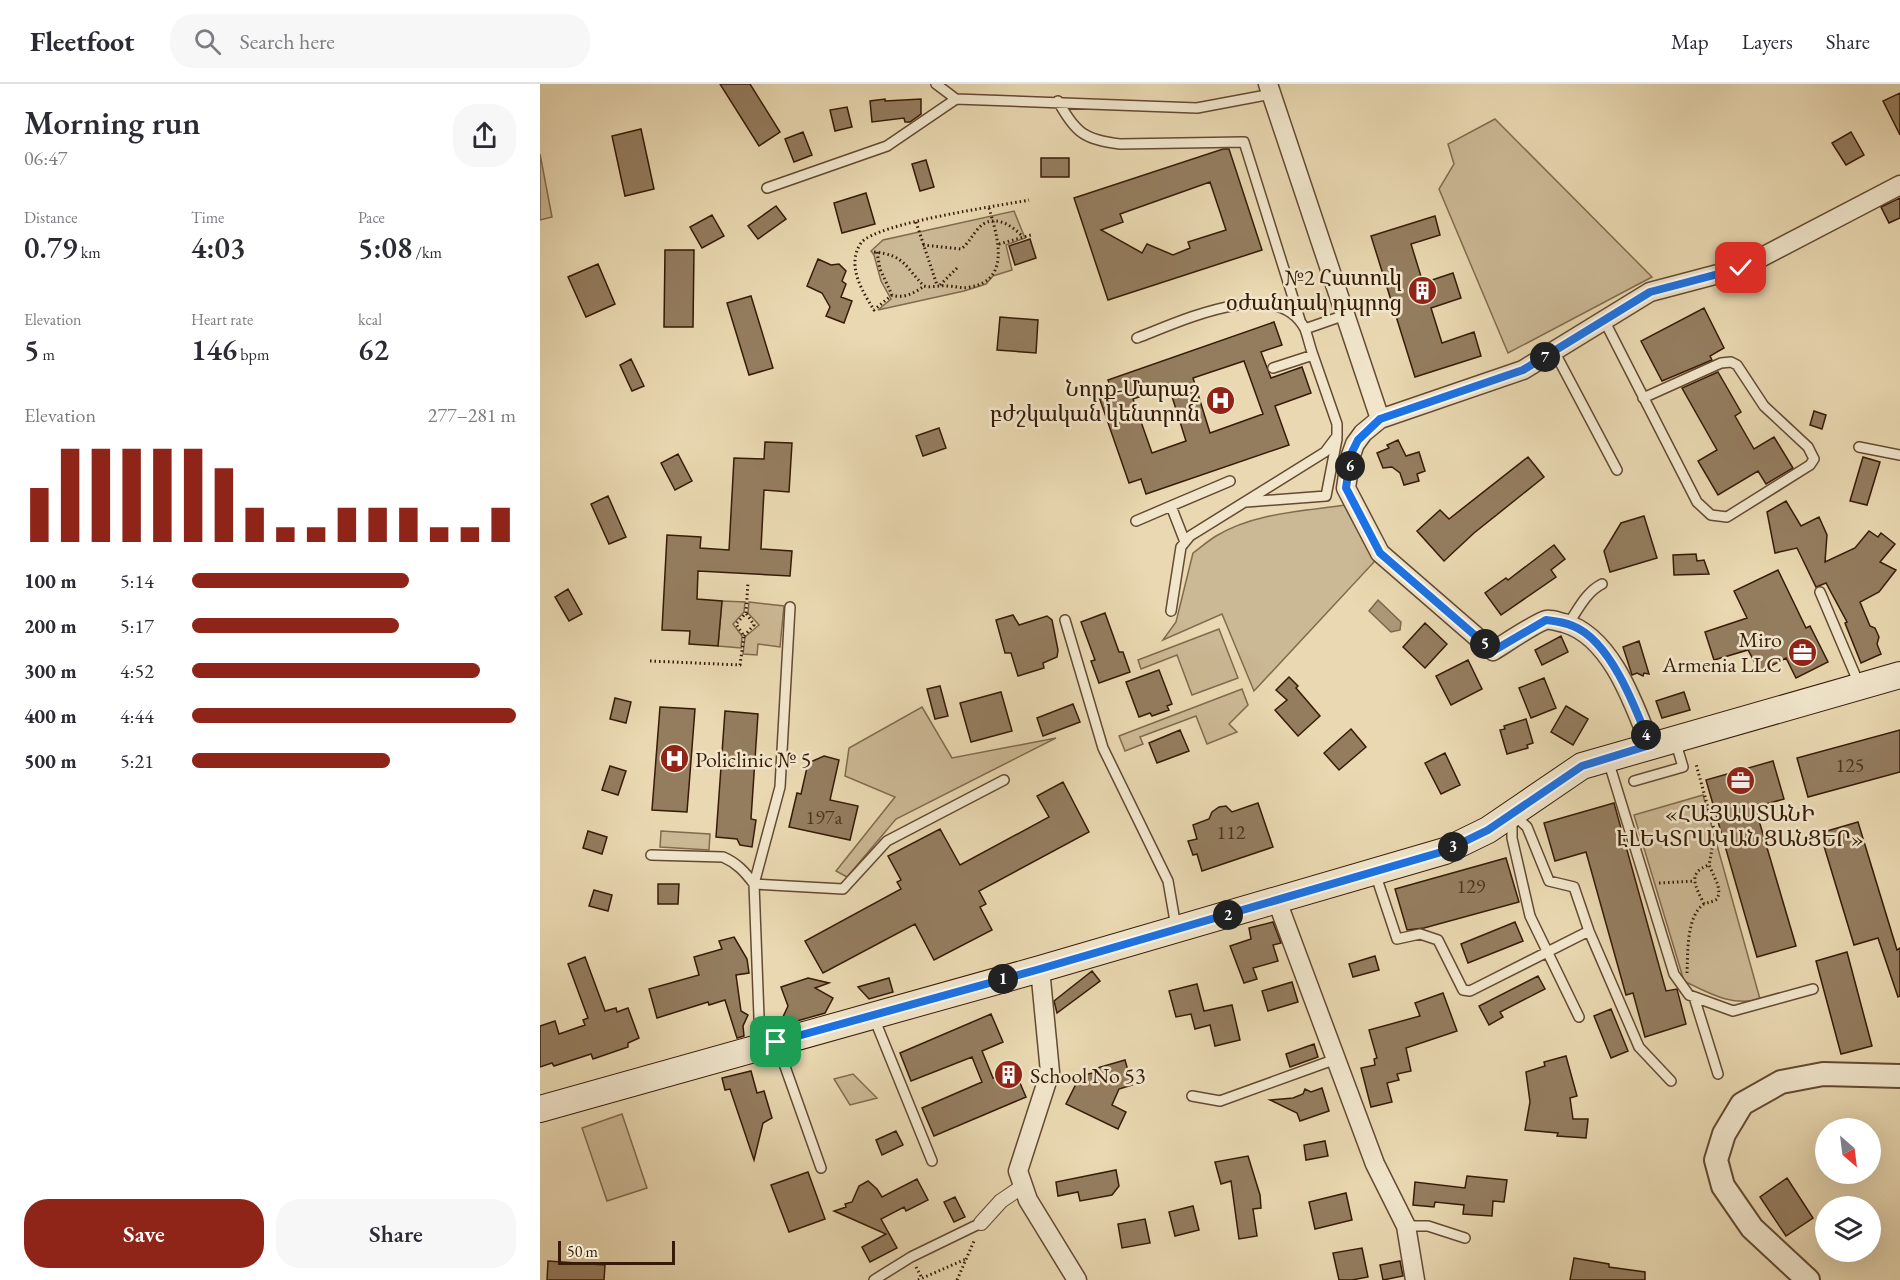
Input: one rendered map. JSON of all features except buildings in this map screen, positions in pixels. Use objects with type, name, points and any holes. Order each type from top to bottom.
[{"type":"main road","points":[[540,1109],[1177,930],[1374,870],[1445,851],[1488,830],[1582,766],[1900,675]]},
{"type":"street","points":[[1270,89],[1380,419]]},
{"type":"street","points":[[1670,739],[1631,696],[1603,651],[1586,634],[1568,624],[1546,620],[1493,651],[1380,553],[1346,488],[1351,454],[1355,444],[1363,433],[1380,419],[1523,370],[1650,292],[1741,268],[1900,184]]},
{"type":"street","points":[[1277,901],[1375,1164],[1406,1226],[1415,1280]]},
{"type":"street","points":[[1040,969],[1050,1072],[1018,1171],[1028,1200],[1069,1277]]},
{"type":"street","points":[[1808,1280],[1752,1228],[1723,1186],[1716,1160],[1724,1134],[1742,1104],[1781,1082],[1823,1074],[1900,1076]]},
{"type":"street","points":[[981,1223],[1001,1201],[1023,1186]]},
{"type":"lane","points":[[936,84],[956,99],[1058,101],[1197,108],[1270,89]]},
{"type":"lane","points":[[767,188],[888,146],[956,99]]},
{"type":"lane","points":[[1058,101],[1071,125],[1105,142],[1120,144],[1244,142],[1303,326],[1338,424],[1338,436],[1326,496],[1243,503]]},
{"type":"lane","points":[[1137,338],[1195,316],[1253,303],[1269,303],[1281,307],[1292,314],[1303,326]]},
{"type":"lane","points":[[1303,326],[1346,315]]},
{"type":"lane","points":[[1604,320],[1643,398],[1697,502],[1711,515],[1727,517],[1810,465],[1814,459],[1808,447],[1764,406],[1737,365],[1731,362],[1721,363],[1643,398]]},
{"type":"lane","points":[[1554,351],[1617,470]]},
{"type":"lane","points":[[1274,368],[1313,355]]},
{"type":"lane","points":[[1171,611],[1180,547],[1197,531],[1318,458],[1338,436]]},
{"type":"lane","points":[[1859,447],[1900,455]]},
{"type":"lane","points":[[1136,521],[1230,482]]},
{"type":"lane","points":[[1171,506],[1185,542]]},
{"type":"lane","points":[[1568,624],[1595,588],[1602,584]]},
{"type":"lane","points":[[1820,592],[1860,686]]},
{"type":"lane","points":[[790,608],[780,787],[754,884],[768,1044],[821,1168]]},
{"type":"lane","points":[[1065,620],[1103,748],[1168,880],[1177,930]]},
{"type":"lane","points":[[1635,780],[1683,767],[1670,739]]},
{"type":"lane","points":[[1608,758],[1674,974],[1689,995],[1733,1011],[1813,989]]},
{"type":"lane","points":[[651,855],[723,857],[744,871],[754,884],[843,889],[887,841],[1004,780]]},
{"type":"lane","points":[[1512,813],[1527,827],[1549,881],[1574,887],[1589,931],[1639,1047],[1671,1081]]},
{"type":"lane","points":[[1512,813],[1512,838],[1530,916],[1579,1017]]},
{"type":"lane","points":[[1374,870],[1397,939],[1420,934],[1438,940],[1463,990],[1470,991],[1589,931]]},
{"type":"lane","points":[[1694,997],[1718,1074]]},
{"type":"lane","points":[[873,1016],[932,1161]]},
{"type":"lane","points":[[1192,1096],[1220,1101],[1336,1059]]},
{"type":"lane","points":[[874,1280],[910,1257],[981,1223]]},
{"type":"lane","points":[[1406,1226],[1428,1226],[1465,1238]]},
{"type":"path","points":[[892,295],[874,310],[861,290],[854,262],[861,242],[875,233],[916,222],[1029,200]]},
{"type":"path","points":[[924,286],[901,260],[876,252],[884,279],[895,297],[912,294],[924,286],[970,287],[986,279],[997,267],[999,244],[989,208]]},
{"type":"path","points":[[923,246],[961,249],[979,228],[993,221],[1009,224],[1023,237]]},
{"type":"path","points":[[916,222],[939,285]]},
{"type":"path","points":[[999,244],[1031,235]]},
{"type":"path","points":[[939,285],[957,268]]},
{"type":"path","points":[[650,661],[740,665],[744,636],[754,625],[746,613],[748,582]]},
{"type":"path","points":[[744,636],[736,624],[746,613]]},
{"type":"path","points":[[1670,739],[1715,833],[1709,865],[1718,885],[1719,894],[1713,902],[1705,904],[1698,911],[1690,927],[1687,977]]},
{"type":"path","points":[[1705,904],[1695,881],[1695,873],[1709,865]]},
{"type":"path","points":[[1644,879],[1662,883],[1695,881]]},
{"type":"path","points":[[957,1280],[981,1223]]},
{"type":"path","points":[[918,1280],[966,1259]]},
{"type":"shaded area","points":[[1495,119],[1652,277],[1508,353],[1439,189],[1454,164],[1448,144]]},
{"type":"shaded area","points":[[540,154],[552,217],[540,220]]},
{"type":"shaded area","points":[[1014,211],[1025,238],[1006,245],[1012,270],[993,276],[986,284],[964,291],[878,310],[891,299],[881,281],[871,251],[883,240]]},
{"type":"shaded area","points":[[1346,505],[1375,561],[1254,691],[1222,614],[1163,640],[1176,622],[1193,553],[1207,542],[1246,522],[1296,511]]},
{"type":"shaded area","points":[[1378,600],[1401,622],[1400,630],[1391,632],[1369,611]]},
{"type":"shaded area","points":[[722,601],[745,602],[744,612],[733,624],[742,636],[741,648],[718,646]]},
{"type":"shaded area","points":[[749,602],[784,606],[780,647],[758,644],[757,655],[743,654],[745,637],[759,625],[748,613]]},
{"type":"shaded area","points":[[1219,629],[1238,678],[1192,695],[1177,655],[1141,669],[1138,660]]},
{"type":"shaded area","points":[[1242,689],[1248,705],[1229,724],[1237,732],[1207,744],[1196,716],[1140,737],[1143,744],[1125,751],[1119,736]]},
{"type":"shaded area","points":[[922,707],[952,758],[1056,738],[896,819],[847,877],[836,871],[895,797],[845,776],[849,748]]},
{"type":"shaded area","points":[[1703,795],[1760,999],[1740,1001],[1721,998],[1684,981],[1634,815]]},
{"type":"shaded area","points":[[661,831],[710,834],[709,850],[660,847]]},
{"type":"shaded area","points":[[853,1074],[877,1098],[850,1105],[834,1079]]},
{"type":"shaded area","points":[[622,1114],[647,1188],[607,1201],[582,1128]]},
{"type":"place","name":"№2 Հատուկ օժանդակ դպրոց","points":[[1423,290]]},
{"type":"place","name":"Նորք-Մարաշ բժշկական կենտրոն","points":[[1221,401]]},
{"type":"place","name":"Miro Armenia LLC","points":[[1803,652]]},
{"type":"place","name":"Policlinic № 5","points":[[674,759]]},
{"type":"place","name":"«ՀԱՅԱՍՏԱՆԻ ԷԼԵԿՏՐԱԿԱՆ ՑԱՆՑԵՐ»","points":[[1740,781]]},
{"type":"place","name":"School No 53","points":[[1009,1075]]},
{"type":"route","points":[[776,1042],[1040,969],[1445,851],[1488,830],[1582,766],[1650,745],[1631,696],[1603,651],[1586,634],[1574,626],[1546,620],[1493,651],[1380,553],[1346,488],[1351,454],[1361,436],[1380,419],[1523,370],[1650,292],[1741,268]]}]
